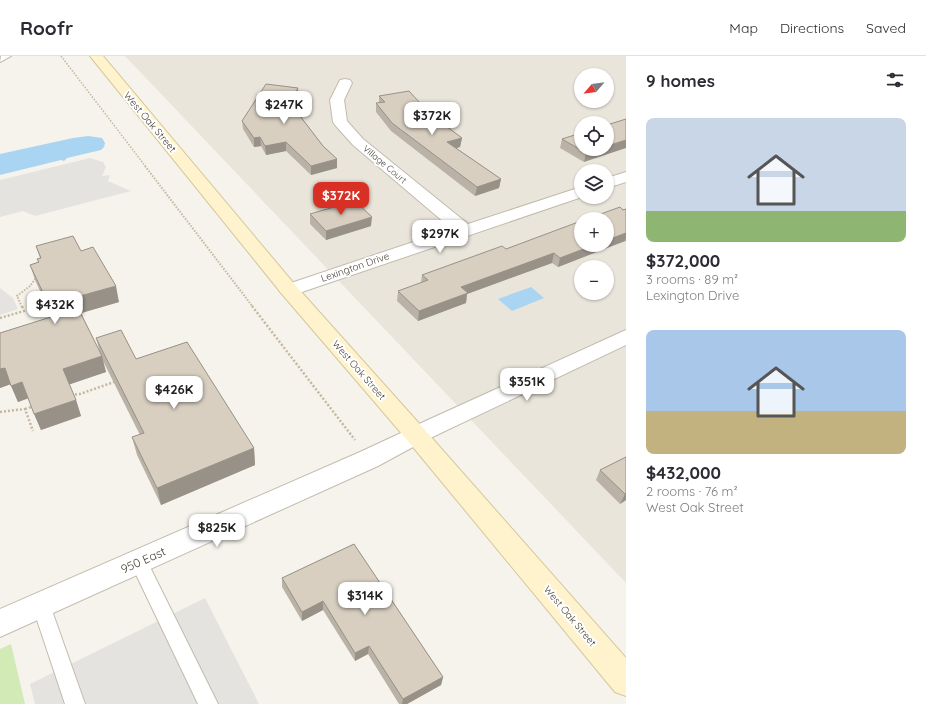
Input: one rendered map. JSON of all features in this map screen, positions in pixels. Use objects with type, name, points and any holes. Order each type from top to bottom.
[{"type":"main road","name":"West Oak Street","points":[[96,56],[289,290],[416,435],[626,681]]},
{"type":"street","name":"Village Court","points":[[345,82],[337,100],[340,122],[348,133],[464,230]]},
{"type":"street","points":[[614,181],[626,177]]},
{"type":"street","name":"Lexington Drive","points":[[289,290],[574,194]]},
{"type":"street","name":"950 East","points":[[0,623],[369,459],[416,435],[626,337]]},
{"type":"lane","points":[[0,60],[7,56]]},
{"type":"lane","points":[[139,562],[208,704]]},
{"type":"lane","points":[[41,605],[75,704]]},
{"type":"path","points":[[61,56],[369,459]]},
{"type":"path","points":[[0,318],[24,311],[17,296],[30,286],[38,275]]},
{"type":"path","points":[[69,396],[80,394],[114,382]]},
{"type":"path","points":[[0,412],[25,409],[38,405]]},
{"type":"path","points":[[25,409],[33,430]]},
{"type":"shaded area","points":[[125,56],[626,56],[626,583]]},
{"type":"shaded area","points":[[90,158],[103,162],[106,167],[102,176],[110,175],[108,181],[131,191],[35,216],[23,211],[0,217],[0,180]]},
{"type":"shaded area","points":[[0,288],[13,298],[18,309],[0,315]]},
{"type":"shaded area","points":[[205,598],[259,704],[35,704],[30,684]]},
{"type":"green space","points":[[11,644],[25,704],[0,704],[0,649]]},
{"type":"water","points":[[88,136],[102,138],[105,143],[104,147],[101,150],[67,158],[64,161],[61,160],[0,175],[0,154]]},
{"type":"water","points":[[531,287],[544,298],[512,311],[498,299]]},
{"type":"building","points":[[266,84],[298,88],[290,103],[323,146],[337,159],[311,166],[286,142],[265,146],[260,137],[254,138],[242,121]]},
{"type":"building","points":[[409,91],[431,115],[462,138],[447,142],[501,179],[477,187],[392,123],[376,103],[385,102],[379,96]]},
{"type":"building","points":[[626,119],[626,140],[614,144],[614,123]]},
{"type":"building","points":[[574,135],[574,146],[562,139]]},
{"type":"building","points":[[355,201],[372,217],[326,231],[310,214]]},
{"type":"building","points":[[620,207],[623,210],[626,209],[626,233],[614,237],[614,212],[606,212]]},
{"type":"building","points":[[574,224],[574,252],[576,252],[560,258],[554,253],[461,287],[468,293],[419,311],[398,291],[428,280],[422,275],[502,246],[506,249]]},
{"type":"building","points":[[73,236],[81,251],[93,247],[116,286],[73,298],[102,356],[63,369],[76,400],[34,414],[22,382],[11,386],[5,368],[0,369],[0,333],[54,316],[30,265],[39,262],[37,259],[41,258],[36,246]]},
{"type":"building","points":[[121,330],[136,359],[187,342],[254,448],[157,488],[132,437],[144,433],[96,338]]},
{"type":"building","points":[[626,457],[626,493],[625,494],[600,470]]},
{"type":"building","points":[[354,544],[443,677],[403,699],[369,646],[355,653],[323,601],[302,612],[282,578]]}]
